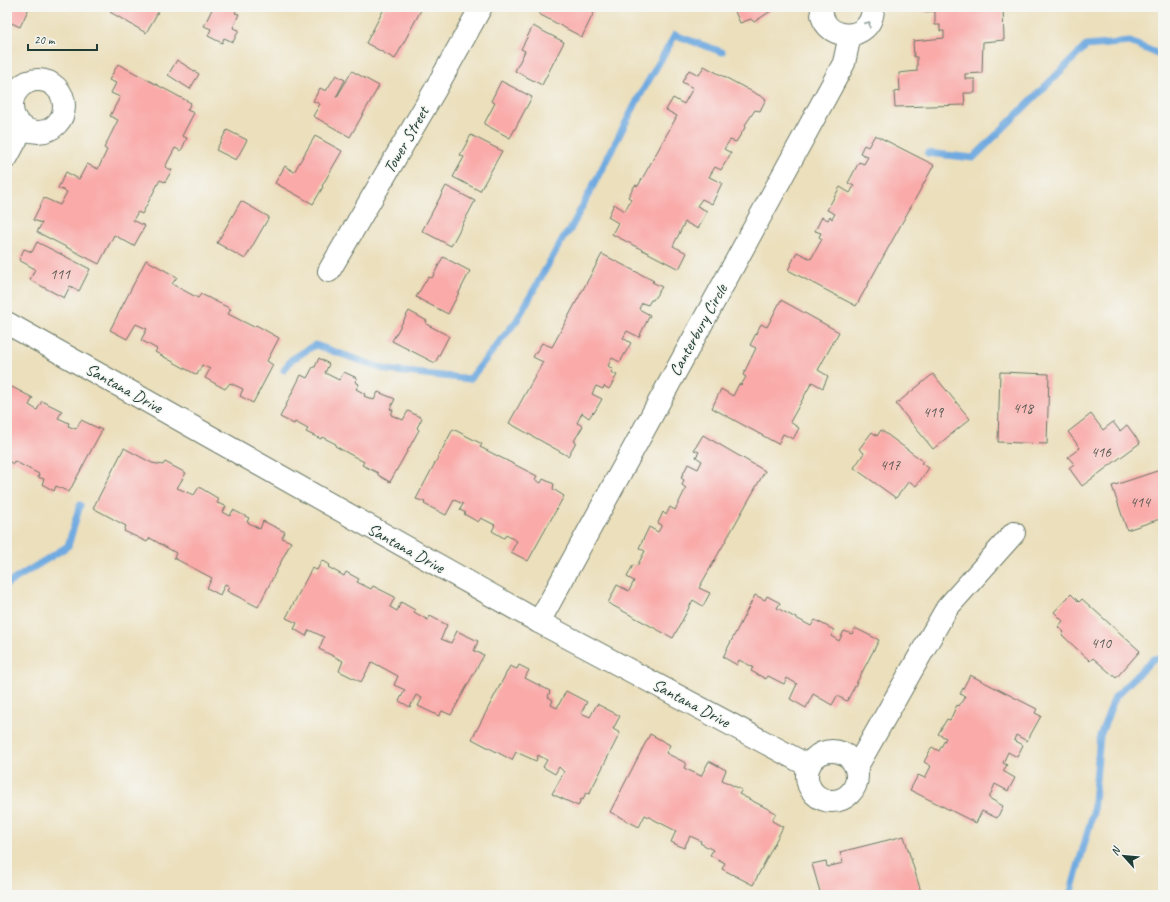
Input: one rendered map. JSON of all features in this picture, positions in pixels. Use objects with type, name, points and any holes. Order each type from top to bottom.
[{"type":"street","name":"Tower Street","points":[[329,271],[435,90],[481,7]]},
{"type":"street","points":[[822,7],[823,18],[828,26],[841,35],[858,33],[866,28],[871,21],[873,7]]},
{"type":"street","name":"Canterbury Circle","points":[[539,622],[844,64],[850,35]]},
{"type":"street","points":[[7,157],[23,127]]},
{"type":"street","name":"Santana Drive","points":[[7,323],[539,622],[809,766]]},
{"type":"street","points":[[856,768],[947,608],[1014,533]]},
{"type":"street","points":[[829,751],[846,755],[852,760],[856,768],[858,776],[857,784],[847,797],[840,801],[832,802],[823,800],[816,796],[811,790],[807,774],[809,766],[814,759],[821,754],[829,751]]},
{"type":"building","points":[[7,7],[29,8],[20,27],[7,21]]},
{"type":"building","points":[[113,7],[161,7],[146,33],[110,12]]},
{"type":"building","points":[[213,7],[238,7],[235,13],[239,14],[233,28],[239,30],[233,42],[224,38],[222,43],[208,36],[211,29],[204,26]]},
{"type":"building","points":[[385,7],[416,7],[421,10],[395,59],[366,43]]},
{"type":"building","points":[[543,7],[596,8],[582,37],[539,14]]},
{"type":"building","points":[[733,7],[773,7],[774,9],[754,22],[751,19],[740,23]]},
{"type":"building","points":[[923,7],[1003,7],[1004,40],[983,42],[982,73],[965,74],[965,79],[975,79],[975,93],[964,93],[965,105],[895,107],[894,92],[900,91],[899,73],[917,71],[917,57],[914,57],[913,41],[944,38],[944,31],[940,31],[940,25],[935,25],[935,11],[923,12]]},
{"type":"building","points":[[533,26],[564,42],[542,85],[515,71],[525,51],[521,49]]},
{"type":"building","points":[[177,60],[199,74],[190,89],[168,75]]},
{"type":"building","points":[[118,64],[191,103],[187,110],[194,113],[182,136],[187,138],[181,151],[175,148],[165,167],[172,170],[165,182],[160,180],[142,214],[138,212],[133,220],[145,226],[134,246],[114,235],[99,264],[37,232],[42,223],[33,220],[44,198],[60,205],[67,192],[58,188],[66,172],[79,179],[87,164],[98,169],[107,150],[104,148],[118,120],[110,116],[120,97],[111,93],[116,83],[109,80]]},
{"type":"building","points":[[704,66],[766,99],[760,111],[755,110],[736,142],[730,140],[724,149],[731,153],[721,170],[715,167],[709,177],[722,183],[712,204],[702,199],[697,206],[707,211],[698,229],[685,222],[673,246],[687,253],[679,269],[612,234],[618,223],[608,217],[614,204],[625,211],[631,199],[628,197],[635,185],[638,186],[677,116],[666,110],[673,98],[684,104],[693,88],[682,82],[689,70],[699,75]]},
{"type":"building","points":[[352,71],[379,86],[350,137],[313,116],[320,104],[313,101],[320,88],[326,91],[336,75],[345,80],[337,97]]},
{"type":"building","points":[[501,81],[532,97],[510,138],[484,124],[495,103],[491,101]]},
{"type":"building","points":[[227,130],[247,140],[236,160],[216,150]]},
{"type":"building","points":[[471,135],[502,151],[480,191],[453,177],[464,157],[460,155]]},
{"type":"building","points":[[875,135],[934,165],[856,306],[788,270],[797,252],[811,259],[822,239],[819,237],[821,233],[815,231],[822,217],[828,220],[830,216],[832,219],[835,214],[827,210],[840,187],[850,193],[854,186],[848,183],[859,162],[864,164],[868,157],[860,153],[864,145],[868,147]]},
{"type":"building","points":[[315,136],[342,151],[313,204],[275,183],[285,166],[294,172]]},
{"type":"building","points":[[446,186],[475,201],[451,246],[422,231]]},
{"type":"building","points":[[241,201],[269,217],[245,259],[217,243]]},
{"type":"building","points":[[37,242],[90,269],[79,291],[70,286],[64,298],[30,280],[35,269],[19,260],[24,249],[32,252]]},
{"type":"building","points":[[602,254],[654,281],[652,282],[662,287],[648,305],[642,303],[639,309],[650,315],[639,337],[627,331],[623,338],[631,343],[620,362],[612,358],[608,366],[613,369],[611,372],[617,375],[609,389],[604,386],[603,389],[596,386],[592,394],[602,399],[594,413],[593,412],[589,418],[582,413],[577,423],[583,426],[574,441],[576,442],[568,456],[509,423],[543,362],[533,357],[542,343],[552,347]]},
{"type":"building","points":[[443,257],[470,271],[448,314],[416,297],[428,277],[432,278]]},
{"type":"building","points":[[146,260],[177,277],[172,284],[198,298],[201,294],[231,309],[228,314],[254,327],[256,325],[279,338],[267,361],[273,365],[253,403],[240,396],[243,389],[230,383],[225,389],[205,378],[210,369],[202,365],[197,375],[155,352],[157,349],[141,340],[147,329],[136,324],[127,339],[110,330]]},
{"type":"building","points":[[781,300],[839,332],[818,370],[828,376],[823,388],[812,382],[790,422],[799,428],[793,439],[783,434],[778,444],[712,408],[721,389],[733,396],[739,384],[741,385],[746,377],[743,375],[756,348],[750,345],[761,324],[767,327]]},
{"type":"building","points":[[409,311],[427,321],[426,324],[449,336],[435,363],[392,341]]},
{"type":"building","points":[[319,358],[329,364],[325,373],[339,380],[344,372],[357,378],[355,382],[359,384],[356,389],[365,394],[364,396],[374,400],[378,392],[395,399],[390,409],[393,410],[391,415],[403,420],[408,411],[422,418],[417,428],[419,430],[390,482],[378,475],[378,473],[362,465],[364,462],[335,446],[336,444],[322,437],[321,439],[306,432],[308,429],[295,422],[294,424],[280,417],[301,375],[307,378],[313,367],[315,367]]},
{"type":"building","points":[[1000,372],[1049,374],[1047,444],[998,442]]},
{"type":"building","points":[[933,374],[970,419],[933,449],[896,404]]},
{"type":"building","points":[[12,387],[33,398],[29,405],[37,410],[42,401],[62,411],[58,418],[69,423],[68,426],[76,429],[81,420],[102,430],[69,492],[56,486],[54,491],[42,484],[44,479],[38,477],[39,474],[14,461],[13,464],[7,460],[7,393],[9,394]]},
{"type":"building","points":[[1091,414],[1103,430],[1113,422],[1120,431],[1127,425],[1140,443],[1082,486],[1069,468],[1074,464],[1068,457],[1080,448],[1068,432]]},
{"type":"building","points":[[453,429],[482,444],[480,447],[537,476],[535,480],[541,483],[543,479],[554,484],[553,489],[564,496],[528,561],[511,552],[517,541],[506,535],[504,538],[492,531],[495,525],[481,518],[478,522],[464,514],[466,513],[460,510],[463,504],[454,500],[446,515],[424,504],[425,502],[416,499]]},
{"type":"building","points":[[881,430],[923,461],[921,463],[929,468],[916,486],[909,481],[896,498],[854,468],[864,453],[859,449],[872,432],[877,436]]},
{"type":"building","points":[[703,435],[765,471],[699,588],[710,593],[703,606],[693,600],[673,638],[608,603],[617,585],[629,591],[634,581],[627,577],[633,565],[637,566],[645,551],[639,548],[649,527],[658,532],[662,525],[658,523],[663,512],[666,515],[670,507],[675,510],[686,488],[682,485],[684,480],[681,478],[688,464],[698,469],[702,461],[696,457],[699,452],[694,450]]},
{"type":"building","points":[[124,448],[152,463],[163,465],[165,462],[186,473],[177,488],[194,495],[199,487],[219,499],[217,503],[226,506],[223,512],[230,516],[233,510],[249,518],[247,522],[260,529],[263,521],[285,532],[282,538],[291,542],[258,607],[227,591],[229,586],[225,584],[220,595],[207,588],[212,578],[174,558],[176,553],[150,538],[147,542],[124,531],[126,526],[93,508]]},
{"type":"building","points":[[1163,469],[1163,518],[1127,530],[1112,486]]},
{"type":"building","points":[[322,560],[330,565],[328,567],[344,576],[346,572],[359,579],[357,582],[371,589],[373,586],[395,597],[390,607],[397,611],[401,602],[428,620],[430,616],[447,625],[441,639],[451,643],[457,631],[478,641],[474,651],[484,655],[451,715],[442,711],[439,716],[418,706],[422,698],[416,695],[410,707],[399,701],[405,690],[394,685],[398,676],[372,662],[361,682],[339,671],[343,661],[319,649],[324,637],[309,630],[306,636],[294,629],[297,623],[286,618],[312,568],[317,570]]},
{"type":"building","points":[[1071,594],[1079,602],[1082,599],[1140,651],[1116,678],[1093,658],[1090,661],[1062,635],[1064,632],[1058,627],[1063,621],[1054,612]]},
{"type":"building","points":[[755,595],[765,600],[767,596],[780,603],[777,608],[811,626],[815,620],[834,630],[831,636],[839,641],[844,631],[852,634],[855,628],[879,640],[847,701],[837,696],[832,705],[813,694],[806,708],[790,699],[797,684],[787,678],[784,684],[768,676],[766,679],[751,671],[753,667],[739,660],[737,665],[723,657]]},
{"type":"building","points":[[519,665],[529,670],[525,678],[550,691],[548,697],[553,700],[551,705],[557,708],[566,691],[587,702],[581,713],[590,717],[597,704],[620,716],[613,729],[620,733],[589,794],[586,792],[583,800],[581,799],[578,806],[552,794],[564,772],[559,767],[555,774],[543,767],[547,760],[538,755],[536,761],[516,752],[512,760],[472,739],[510,666],[517,669]]},
{"type":"building","points":[[970,675],[1037,709],[1035,713],[1041,716],[1027,741],[1016,735],[1014,740],[1023,745],[1017,757],[1008,752],[1003,763],[1007,765],[1003,771],[1015,778],[1008,791],[995,784],[989,798],[1003,806],[997,818],[982,811],[976,823],[910,790],[918,775],[925,778],[931,766],[924,762],[932,747],[939,751],[946,738],[938,734],[947,719],[950,720],[957,705],[959,706],[965,696],[960,694]]},
{"type":"building","points":[[650,734],[670,745],[666,753],[686,763],[684,768],[701,776],[709,761],[726,770],[722,780],[742,790],[739,794],[776,813],[772,821],[783,827],[753,885],[722,869],[725,863],[710,855],[713,850],[700,843],[701,841],[690,836],[684,848],[671,842],[676,831],[645,815],[639,827],[610,812]]},
{"type":"building","points":[[904,836],[922,895],[821,895],[812,864],[826,861],[827,867],[843,863],[840,852]]},
{"type":"waterway","points":[[284,370],[291,360],[315,345],[387,370],[470,379],[517,320],[563,238],[570,230],[638,99],[675,35],[722,52]]},
{"type":"waterway","points":[[928,153],[973,158],[1086,46],[1130,42],[1163,56]]},
{"type":"waterway","points":[[7,584],[68,546],[80,505]]},
{"type":"waterway","points":[[1070,895],[1093,813],[1100,736],[1115,697],[1153,659],[1163,658]]}]
